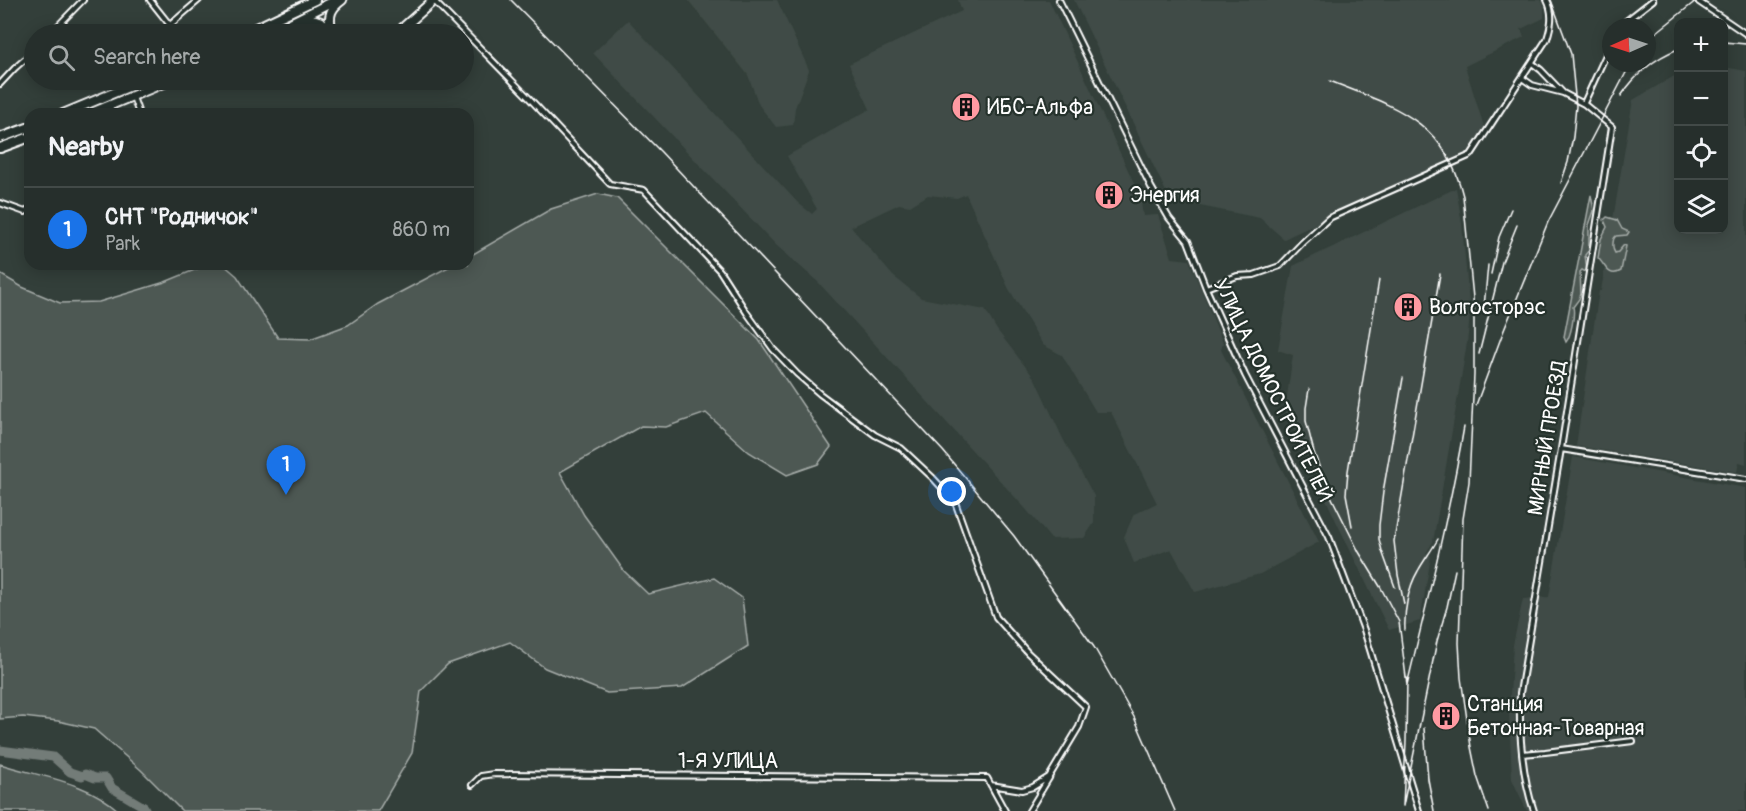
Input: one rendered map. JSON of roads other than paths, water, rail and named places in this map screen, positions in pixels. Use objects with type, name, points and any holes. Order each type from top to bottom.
[{"type":"highway","points":[[290,12],[303,0]]},
{"type":"highway","points":[[264,24],[315,0]]},
{"type":"highway","points":[[289,24],[336,0]]},
{"type":"highway","points":[[330,24],[329,17],[332,10],[342,0]]},
{"type":"highway","points":[[407,24],[434,0]]},
{"type":"highway","points":[[295,21],[314,19],[326,24]]},
{"type":"highway","points":[[78,108],[122,90]]},
{"type":"highway","points":[[105,108],[149,90]]},
{"type":"highway","points":[[0,138],[24,130]]},
{"type":"highway","points":[[0,148],[24,139]]},
{"type":"street","points":[[60,24],[83,0]]},
{"type":"street","points":[[150,0],[169,24]]},
{"type":"street","points":[[171,24],[199,0]]},
{"type":"street","points":[[434,0],[457,24]]},
{"type":"street","name":"УЛИЦА ДОМОСТРОИТЕЛЕЙ","points":[[1059,0],[1151,187],[1169,218],[1188,241],[1206,288],[1245,375],[1329,537],[1364,630],[1419,811]]},
{"type":"street","points":[[1206,288],[1237,276],[1254,275],[1280,266],[1329,218],[1471,155],[1547,39],[1552,23],[1551,7],[1547,0]]},
{"type":"street","points":[[1630,18],[1653,0]]},
{"type":"street","points":[[1696,0],[1746,34]]},
{"type":"street","points":[[474,41],[610,184],[644,190],[720,271],[773,349],[797,374],[875,435],[901,448],[955,502],[996,617],[1028,652],[1086,707],[1079,727],[1029,811]]},
{"type":"street","points":[[0,84],[24,60]]},
{"type":"street","points":[[1532,63],[1563,93]]},
{"type":"street","points":[[1584,104],[1602,64]]},
{"type":"street","points":[[1522,78],[1532,85],[1563,93]]},
{"type":"street","name":"МИРНЫЙ ПРОЕЗД","points":[[1534,811],[1521,754],[1520,693],[1612,128],[1584,104],[1563,93]]},
{"type":"street","points":[[133,97],[137,108]]},
{"type":"street","points":[[0,203],[24,210]]},
{"type":"street","points":[[1561,449],[1746,479]]},
{"type":"street","points":[[1521,754],[1633,741]]},
{"type":"street","name":"1-Я УЛИЦА","points":[[472,785],[482,776],[494,774],[987,778],[991,785]]},
{"type":"street","points":[[991,785],[1022,790],[1033,787],[1049,777]]},
{"type":"street","points":[[991,785],[1005,811]]},
{"type":"waterway","points":[[0,750],[53,757],[70,772],[82,776],[85,774],[95,778],[106,778],[112,788],[144,807],[146,811]]},
{"type":"railway","points":[[511,0],[661,152],[943,451],[1014,536],[1094,647],[1134,717],[1175,811]]},
{"type":"railway","points":[[1551,0],[1571,54],[1576,106],[1573,137],[1561,183]]},
{"type":"railway","points":[[1656,33],[1697,0]]},
{"type":"railway","points":[[1728,42],[1746,44]]},
{"type":"railway","points":[[1621,96],[1646,68],[1674,51]]},
{"type":"railway","points":[[1476,405],[1548,222],[1626,72]]},
{"type":"railway","points":[[1330,81],[1396,109],[1430,133],[1444,150],[1455,170],[1463,196],[1474,308],[1474,375],[1469,482],[1463,519],[1459,643],[1461,678],[1471,747],[1477,776],[1489,811]]},
{"type":"railway","points":[[1491,274],[1499,237],[1511,209]]},
{"type":"railway","points":[[1479,354],[1502,262],[1517,225]]},
{"type":"railway","points":[[1484,307],[1488,265]]},
{"type":"railway","points":[[1404,604],[1394,541],[1440,274]]},
{"type":"railway","points":[[1352,526],[1346,494],[1348,471],[1379,280]]},
{"type":"railway","points":[[1395,587],[1382,551],[1379,525],[1403,378]]},
{"type":"railway","points":[[1309,389],[1306,421],[1314,452],[1326,486],[1359,552],[1399,622],[1407,685],[1445,524],[1464,427]]},
{"type":"railway","points":[[1405,630],[1409,592],[1420,567],[1438,539]]},
{"type":"railway","points":[[1407,678],[1403,806],[1437,641],[1455,570]]},
{"type":"railway","points":[[1424,728],[1428,779],[1434,811]]},
{"type":"place","name":"ИБС-Альфа","points":[[966,107]]},
{"type":"place","name":"Энергия","points":[[1109,195]]},
{"type":"place","name":"Волгосторэс","points":[[1408,307]]},
{"type":"place","name":"СНТ \"Родничок\"","points":[[286,495]]},
{"type":"place","name":"Станция Бетонная-Товарная","points":[[1446,716]]}]
